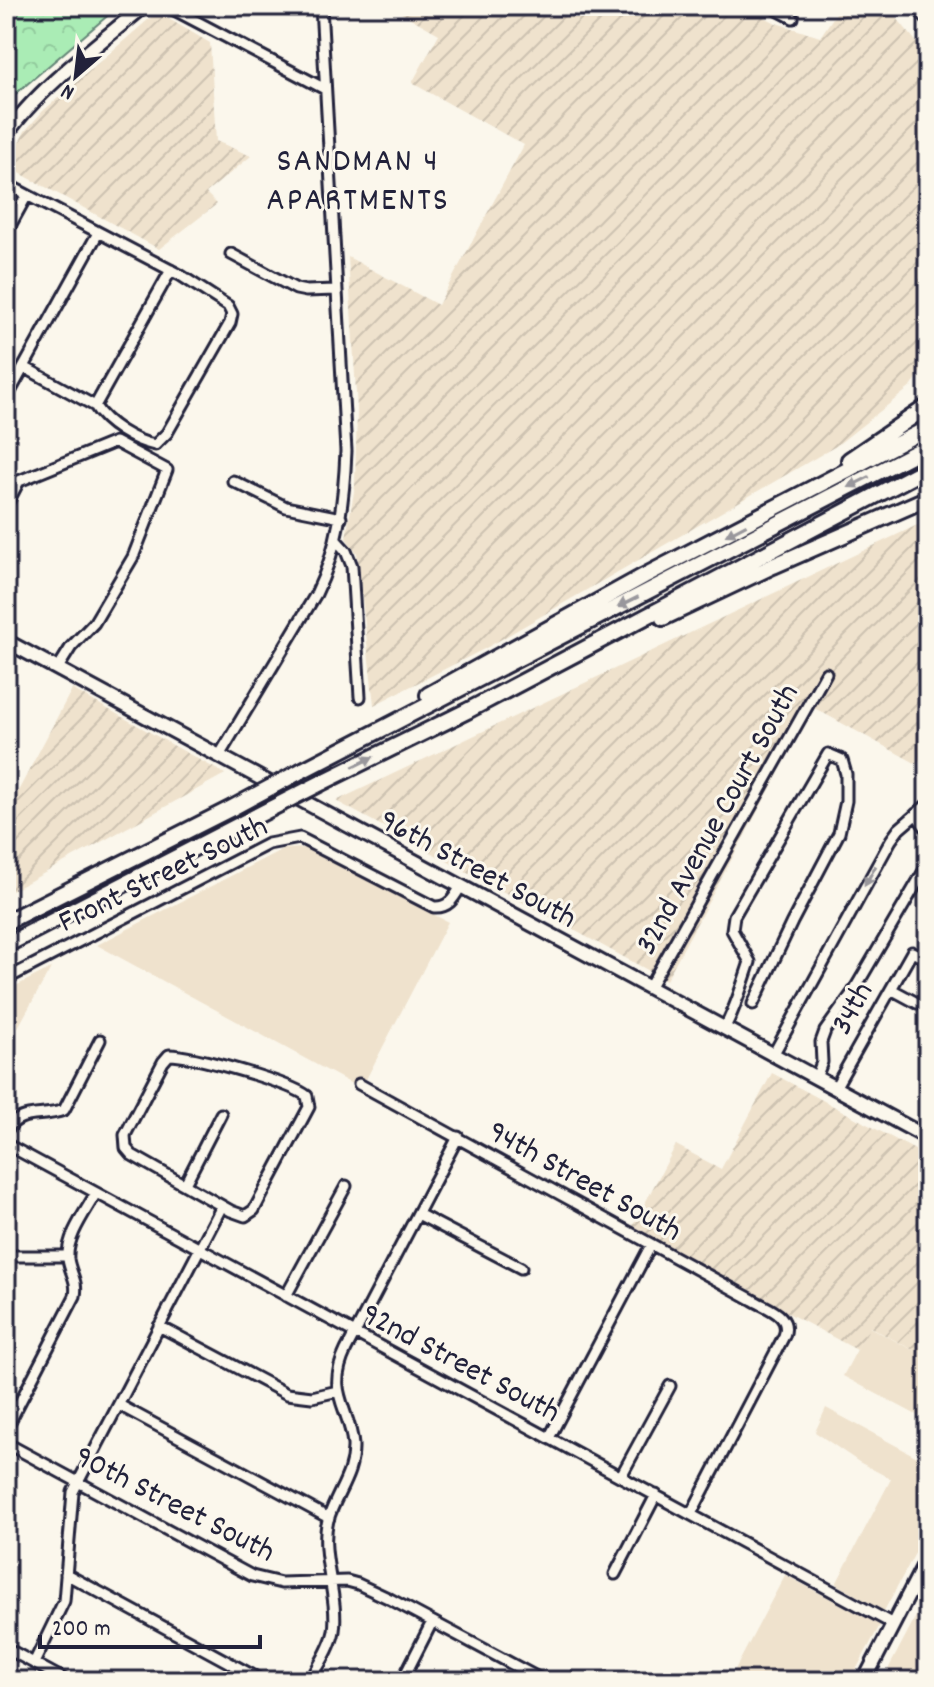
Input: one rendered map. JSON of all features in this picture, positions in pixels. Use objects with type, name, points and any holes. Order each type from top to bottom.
[{"type":"highway","points":[[919,6],[928,17]]},
{"type":"highway","points":[[775,510],[928,406]]},
{"type":"highway","points":[[318,762],[452,681],[644,576],[928,428]]},
{"type":"highway","points":[[6,922],[928,446]]},
{"type":"highway","points":[[467,711],[928,468]]},
{"type":"highway","points":[[6,945],[467,711],[773,566],[928,498]]},
{"type":"main road","points":[[6,135],[53,84],[144,6]]},
{"type":"main road","name":"96th Street South","points":[[6,641],[928,1138]]},
{"type":"main road","points":[[864,1681],[928,1557]]},
{"type":"street","points":[[167,6],[325,89]]},
{"type":"street","points":[[219,756],[316,594],[328,569],[341,518],[346,451],[321,6]]},
{"type":"street","points":[[770,6],[793,18]]},
{"type":"street","points":[[6,184],[171,270],[231,311],[230,323],[167,433],[157,444],[145,442],[115,426],[95,406],[24,367]]},
{"type":"street","points":[[6,233],[27,195]]},
{"type":"street","points":[[6,399],[98,233]]},
{"type":"street","points":[[231,254],[296,289],[314,292],[336,290]]},
{"type":"street","points":[[95,406],[171,270]]},
{"type":"street","points":[[6,506],[19,481],[115,442],[167,470],[133,557],[94,623],[58,668]]},
{"type":"street","points":[[233,481],[286,507],[341,518]]},
{"type":"street","points":[[336,540],[346,551],[352,566],[360,697]]},
{"type":"street","name":"32nd Avenue Court South","points":[[649,988],[826,673]]},
{"type":"street","name":"32nd Avenue Court South","points":[[724,1029],[735,1009],[750,962],[732,930],[733,918],[828,754],[842,760],[846,774],[846,801],[840,830],[753,1004]]},
{"type":"street","points":[[773,1055],[888,845],[897,831],[928,804]]},
{"type":"street","points":[[916,814],[928,831]]},
{"type":"street","name":"Front Street South","points":[[6,979],[268,844],[300,838],[430,906],[446,905],[461,886]]},
{"type":"street","points":[[816,1078],[822,1062],[824,1033],[853,992],[928,864]]},
{"type":"street","name":"34th","points":[[835,1088],[912,952],[928,960]]},
{"type":"street","points":[[891,989],[917,1003]]},
{"type":"street","points":[[6,1131],[21,1116],[56,1113],[67,1106],[100,1040]]},
{"type":"street","points":[[173,1055],[286,1085],[305,1093],[308,1098],[309,1107],[254,1210],[245,1216],[222,1206],[132,1155],[126,1148],[125,1135],[163,1062],[173,1055]]},
{"type":"street","name":"94th Street South","points":[[359,1084],[777,1314],[786,1322],[784,1336],[691,1514]]},
{"type":"street","points":[[185,1184],[221,1114]]},
{"type":"street","points":[[310,1681],[334,1632],[327,1539],[329,1518],[344,1488],[352,1461],[353,1442],[338,1391],[339,1367],[458,1137]]},
{"type":"street","name":"92nd Street South","points":[[6,1144],[893,1624]]},
{"type":"street","points":[[286,1296],[346,1186]]},
{"type":"street","points":[[6,1429],[75,1296],[76,1283],[68,1256],[71,1241],[96,1193]]},
{"type":"street","points":[[34,1663],[62,1608],[73,1492],[222,1206]]},
{"type":"street","points":[[418,1214],[521,1268]]},
{"type":"street","points":[[549,1438],[651,1245]]},
{"type":"street","points":[[6,1256],[68,1256]]},
{"type":"street","points":[[159,1326],[287,1394],[312,1397],[338,1391]]},
{"type":"street","points":[[621,1476],[670,1386]]},
{"type":"street","points":[[119,1405],[329,1518]]},
{"type":"street","name":"90th Street South","points":[[6,1443],[252,1576],[281,1583],[332,1581],[358,1584],[544,1681]]},
{"type":"street","points":[[615,1574],[656,1495]]},
{"type":"street","points":[[66,1574],[263,1681]]},
{"type":"street","points":[[402,1681],[432,1622]]},
{"type":"street","points":[[6,1648],[67,1681]]},
{"type":"shaded area","points":[[389,6],[744,6],[776,23],[820,37],[841,6],[887,6],[928,56],[928,359],[912,386],[836,446],[486,648],[374,705],[357,553],[346,538],[355,486],[357,410],[348,257],[438,305],[524,145],[412,83],[439,34]]},
{"type":"shaded area","points":[[157,12],[210,43],[216,141],[251,156],[206,193],[217,204],[159,249],[7,166],[25,131],[43,111]]},
{"type":"shaded area","points":[[928,520],[928,743],[917,764],[814,708],[666,980],[336,801]]},
{"type":"shaded area","points":[[72,689],[225,774],[8,893],[6,814]]},
{"type":"shaded area","points":[[306,848],[448,922],[361,1089],[97,945],[283,849]]},
{"type":"shaded area","points":[[51,968],[6,1049],[6,991]]},
{"type":"shaded area","points":[[772,1073],[928,1157],[928,1358],[870,1327],[857,1350],[631,1229],[676,1145],[721,1169]]},
{"type":"shaded area","points":[[869,1327],[928,1358],[928,1421],[843,1376]]},
{"type":"shaded area","points":[[826,1408],[919,1458],[928,1443],[928,1529],[884,1611],[836,1584],[891,1479],[815,1432]]},
{"type":"shaded area","points":[[785,1575],[880,1625],[850,1681],[729,1681]]},
{"type":"shaded area","points":[[928,1593],[928,1681],[882,1681]]},
{"type":"green space","points":[[6,6],[119,6],[6,102]]},
{"type":"district","name":"SANDMAN 4 APARTMENTS","points":[[358,178]]}]
